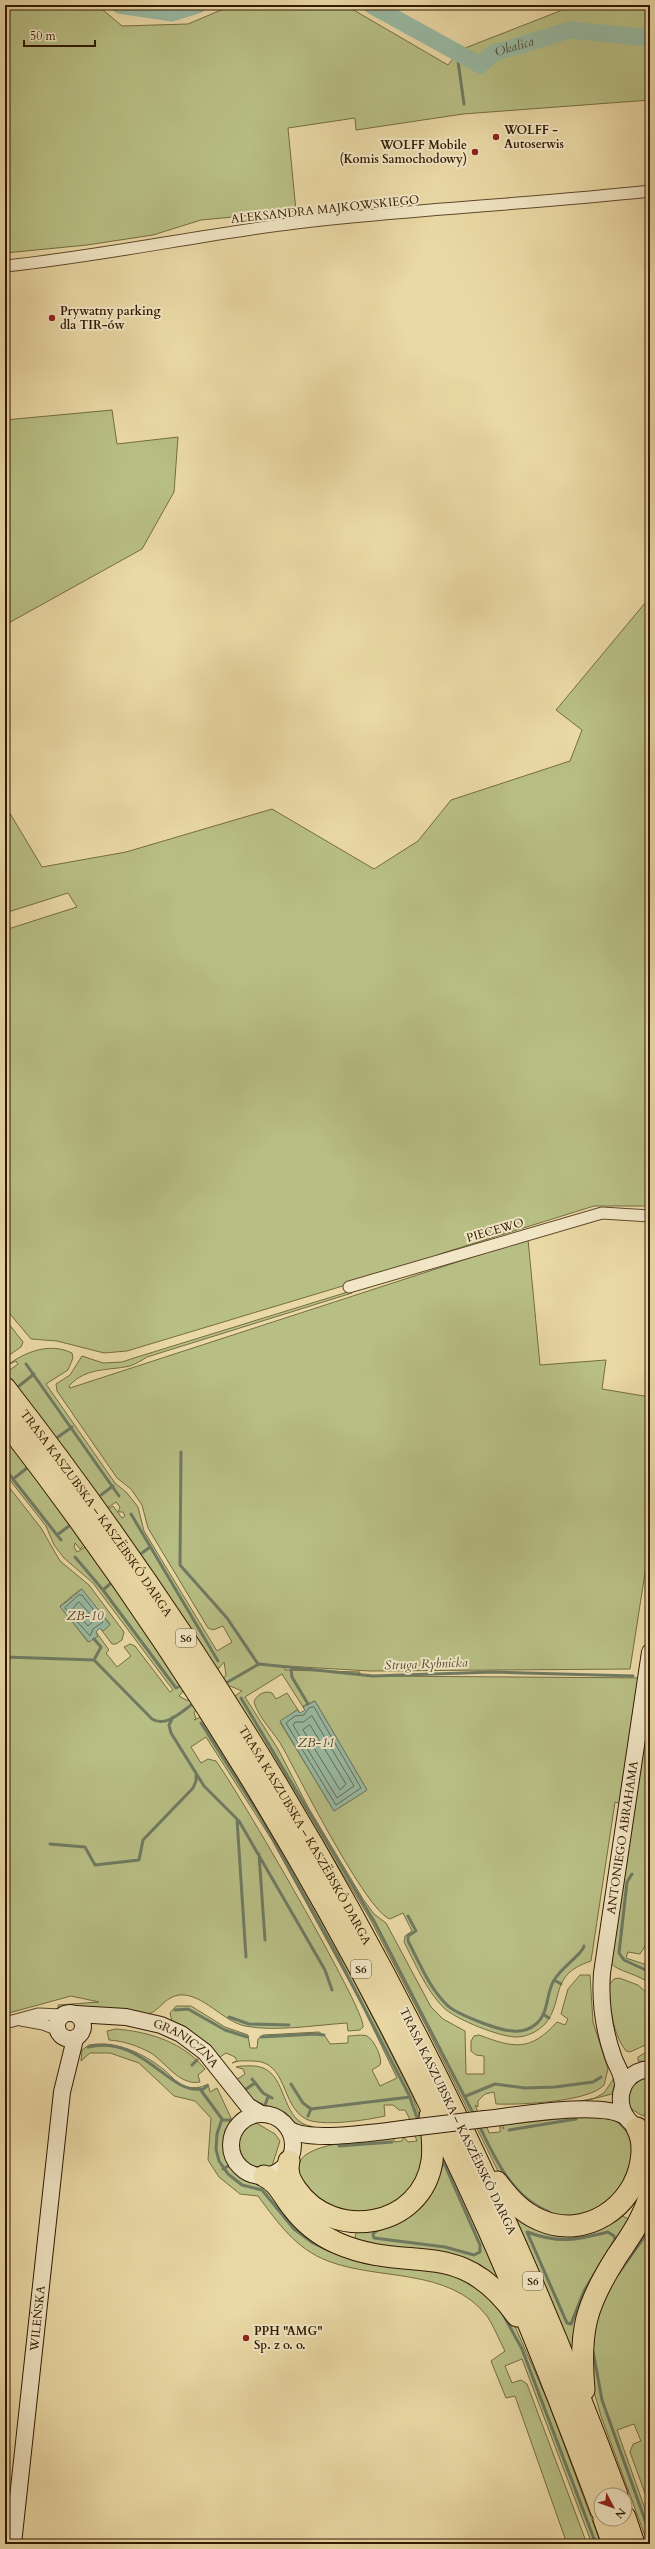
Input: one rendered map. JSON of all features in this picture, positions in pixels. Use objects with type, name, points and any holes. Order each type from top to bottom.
[{"type":"highway","name":"TRASA KASZUBSKA – KASZËBSKÔ DARGA","points":[[5,1388],[138,1567],[212,1677],[264,1760],[376,1956],[474,2151],[536,2288],[586,2412],[614,2487]]},
{"type":"highway","name":"TRASA KASZUBSKA – KASZËBSKÔ DARGA","points":[[5,1421],[134,1597],[246,1770],[329,1912],[428,2101],[489,2231],[537,2343],[593,2489]]},
{"type":"highway","points":[[291,2158],[288,2173],[299,2193],[316,2210],[341,2221],[367,2223],[393,2215],[414,2199],[429,2175],[433,2151],[428,2101]]},
{"type":"highway","points":[[474,2151],[509,2198],[529,2214],[554,2224],[581,2225],[598,2220],[610,2213],[629,2194],[640,2169],[642,2155],[642,2140],[638,2126]]},
{"type":"highway","points":[[264,2176],[274,2183],[306,2223],[337,2243],[372,2252],[441,2261],[457,2266],[480,2277],[500,2292],[537,2343]]},
{"type":"highway","points":[[586,2412],[581,2353],[588,2311],[601,2283],[638,2223],[650,2194]]},
{"type":"highway","points":[[607,2527],[613,2544]]},
{"type":"highway","points":[[628,2527],[634,2544]]},
{"type":"main road","name":"ANTONIEGO ABRAHAMA","points":[[638,2126],[621,2108],[623,2090],[622,2076],[613,2056],[605,2023],[601,1990],[604,1948],[650,1652]]},
{"type":"main road","name":"GRANICZNA","points":[[70,2028],[90,2028],[100,2025],[141,2021],[161,2025],[187,2037],[205,2052],[248,2106],[261,2114]]},
{"type":"main road","name":"ANTONIEGO ABRAHAMA","points":[[605,2023],[629,2063],[647,2069]]},
{"type":"main road","name":"WILEŃSKA","points":[[12,2544],[70,2028]]},
{"type":"main road","points":[[570,2110],[614,2097],[623,2090],[630,2077],[647,2069]]},
{"type":"main road","name":"GRANICZNA","points":[[224,2075],[238,2112],[236,2128]]},
{"type":"main road","points":[[291,2158],[294,2141],[290,2130],[277,2117],[261,2114],[246,2118],[236,2128],[231,2146],[234,2159],[248,2173],[264,2176],[280,2171],[302,2147],[342,2136],[570,2110],[615,2111],[638,2126]]},
{"type":"main road","points":[[290,2130],[302,2134],[342,2136]]},
{"type":"street","name":"ALEKSANDRA MAJKOWSKIEGO","points":[[5,266],[134,249],[205,236],[307,222],[650,191]]},
{"type":"street","name":"PIECEWO","points":[[349,1287],[602,1213],[650,1216]]},
{"type":"street","points":[[5,2023],[44,2013],[70,2028]]},
{"type":"street","points":[[18,2020],[70,2028]]},
{"type":"green space","points":[[5,5],[92,5],[103,10],[122,26],[188,24],[233,5],[345,5],[448,65],[460,50],[560,11],[564,5],[650,5],[650,100],[463,114],[356,130],[355,118],[288,128],[296,211],[201,220],[153,235],[87,245],[5,253]]},
{"type":"green space","points":[[112,410],[117,444],[178,437],[174,492],[142,549],[5,625],[5,420]]},
{"type":"green space","points":[[650,597],[650,1202],[646,1206],[594,1206],[443,1253],[350,1287],[346,1285],[127,1351],[104,1353],[57,1341],[31,1339],[5,1308],[5,930],[77,907],[68,893],[5,913],[5,805],[42,867],[126,852],[272,809],[374,869],[418,841],[451,800],[570,761],[582,730],[556,710]]},
{"type":"green space","points":[[528,1239],[540,1365],[606,1360],[602,1389],[650,1397],[650,1541],[630,1669],[370,1671],[285,1666],[285,1670],[360,1672],[359,1675],[373,1676],[650,1678],[650,1944],[647,1943],[640,1954],[628,1952],[626,1958],[650,1966],[650,1984],[614,1966],[611,1963],[632,1807],[615,1802],[591,1961],[568,1973],[559,1989],[551,2015],[545,2024],[530,2034],[518,2037],[490,2031],[467,2022],[449,2012],[431,1993],[404,1942],[405,1936],[412,1931],[403,1913],[390,1919],[379,1911],[365,1893],[318,1813],[280,1742],[263,1720],[254,1702],[257,1697],[267,1692],[272,1693],[276,1699],[287,1693],[300,1713],[297,1710],[280,1722],[334,1811],[367,1790],[315,1701],[303,1706],[305,1710],[282,1674],[245,1697],[278,1749],[308,1807],[363,1899],[374,1914],[386,1923],[431,2007],[443,2019],[465,2031],[466,2074],[484,2074],[484,2056],[476,2055],[471,2051],[471,2041],[474,2036],[479,2035],[502,2043],[521,2045],[538,2039],[557,2022],[565,2025],[568,2019],[561,2014],[568,1989],[580,1975],[590,1975],[593,2022],[608,2069],[604,2085],[596,2091],[569,2099],[536,2103],[496,2104],[494,2092],[485,2094],[478,2101],[478,2107],[475,2105],[485,2128],[487,2127],[489,2133],[500,2132],[500,2126],[504,2129],[503,2125],[511,2124],[576,2117],[616,2118],[633,2136],[633,2165],[612,2202],[577,2218],[540,2213],[500,2175],[426,2026],[369,1917],[237,1700],[235,1696],[242,1691],[230,1686],[197,1707],[194,1713],[196,1718],[194,1720],[201,1717],[262,1815],[348,1969],[412,2095],[422,2122],[425,2159],[409,2194],[374,2214],[330,2209],[297,2176],[297,2168],[299,2163],[305,2156],[315,2150],[342,2143],[393,2138],[395,2142],[402,2141],[404,2137],[408,2142],[417,2141],[415,2136],[418,2135],[405,2110],[399,2110],[393,2105],[384,2105],[385,2116],[377,2118],[333,2123],[306,2119],[292,2104],[278,2076],[272,2068],[264,2063],[253,2061],[240,2061],[232,2063],[237,2061],[235,2057],[226,2053],[220,2057],[199,2037],[172,2022],[170,2013],[176,2006],[191,2006],[225,2027],[248,2035],[250,2048],[257,2048],[258,2039],[263,2035],[319,2032],[325,2036],[330,2044],[348,2043],[348,2036],[365,2035],[370,2038],[379,2054],[381,2062],[380,2065],[372,2070],[380,2086],[397,2078],[360,2001],[272,1840],[206,1737],[191,1747],[201,1763],[208,1759],[216,1761],[248,1811],[323,1943],[359,2012],[363,2027],[360,2030],[348,2031],[347,2023],[296,2028],[257,2028],[245,2026],[228,2019],[196,1998],[179,1995],[170,1998],[149,2014],[72,2006],[58,2008],[58,2005],[99,2002],[71,1996],[5,2014],[5,1482],[41,1528],[60,1561],[89,1585],[124,1632],[122,1640],[116,1644],[112,1644],[100,1628],[103,1631],[110,1624],[81,1589],[60,1606],[88,1642],[98,1636],[96,1632],[109,1650],[106,1653],[117,1667],[131,1656],[124,1647],[130,1644],[135,1646],[170,1692],[173,1690],[93,1583],[64,1558],[54,1545],[46,1526],[5,1474],[5,1435],[85,1544],[80,1549],[75,1543],[74,1547],[77,1552],[87,1546],[184,1690],[179,1696],[186,1700],[191,1700],[224,1678],[226,1675],[224,1662],[218,1669],[215,1666],[108,1509],[113,1506],[122,1518],[125,1516],[123,1512],[118,1512],[120,1507],[116,1502],[107,1508],[5,1373],[5,1370],[7,1372],[18,1364],[16,1361],[6,1366],[13,1361],[38,1350],[55,1348],[72,1353],[73,1358],[68,1370],[46,1384],[115,1483],[127,1493],[138,1507],[144,1531],[217,1651],[232,1642],[223,1626],[213,1630],[208,1628],[148,1528],[142,1505],[131,1489],[117,1478],[57,1391],[56,1384],[70,1375],[82,1356],[103,1363],[122,1362],[351,1291],[352,1293],[147,1357],[130,1366],[90,1373],[76,1380],[69,1386],[70,1388]]},
{"type":"green space","points":[[5,1319],[23,1342],[21,1347],[5,1358],[9,1353],[7,1350],[10,1347],[8,1345],[5,1349]]},
{"type":"green space","points":[[619,1978],[638,1985],[650,1996],[650,2043],[630,2052],[626,2051],[621,2044],[611,2011],[609,1985],[614,1979]]},
{"type":"green space","points":[[116,2029],[129,2030],[153,2036],[176,2045],[187,2052],[205,2069],[198,2075],[200,2082],[186,2081],[174,2073],[157,2057],[141,2048],[109,2040],[107,2031]]},
{"type":"green space","points":[[109,2044],[119,2046],[147,2058],[166,2071],[178,2083],[184,2086],[196,2088],[208,2084],[210,2092],[217,2088],[231,2118],[224,2141],[226,2156],[239,2175],[249,2181],[263,2184],[285,2211],[411,2264],[475,2281],[514,2324],[549,2404],[593,2522],[593,2527],[595,2527],[601,2544],[592,2544],[522,2359],[505,2366],[512,2383],[521,2380],[527,2384],[587,2544],[567,2544],[515,2396],[506,2398],[491,2361],[505,2351],[487,2316],[471,2300],[453,2290],[433,2282],[348,2267],[328,2261],[306,2250],[280,2225],[258,2196],[240,2194],[219,2177],[208,2160],[211,2118],[195,2101],[174,2096],[139,2063],[110,2053],[90,2053],[81,2061],[82,2050],[89,2045]]},
{"type":"green space","points":[[650,2050],[650,2062],[638,2061],[638,2057]]},
{"type":"green space","points":[[258,2066],[270,2073],[276,2079],[292,2114],[298,2120],[306,2125],[314,2127],[331,2128],[309,2130],[296,2125],[282,2112],[253,2100],[236,2080],[245,2074],[243,2069],[236,2067]]},
{"type":"green space","points":[[618,2072],[612,2094],[577,2103],[571,2103],[595,2098],[604,2093]]},
{"type":"green space","points":[[650,2075],[650,2116],[641,2115],[627,2106],[628,2095],[632,2086]]},
{"type":"green space","points":[[253,2121],[275,2134],[280,2141],[271,2169],[259,2169],[249,2166],[242,2160],[238,2152],[236,2144],[238,2135],[244,2127]]},
{"type":"green space","points":[[383,2124],[354,2127],[331,2128]]},
{"type":"green space","points":[[440,2146],[504,2288],[356,2241],[355,2235],[358,2231],[386,2225]]},
{"type":"green space","points":[[512,2210],[523,2219],[620,2215],[629,2219],[575,2359]]},
{"type":"green space","points":[[650,2214],[650,2507],[630,2452],[633,2444],[641,2441],[634,2424],[617,2430],[650,2523],[650,2544],[648,2544],[633,2503],[633,2487],[627,2487],[601,2416],[591,2381],[592,2320]]},
{"type":"water","name":"ZB-10","points":[[82,1589],[110,1625],[103,1631],[100,1628],[96,1632],[98,1636],[89,1642],[60,1607]]},
{"type":"water","name":"ZB-11","points":[[315,1701],[367,1790],[334,1811],[280,1721],[297,1710],[300,1713],[305,1710],[303,1707]]},
{"type":"waterway","name":"Okalica","points":[[119,5],[172,13],[198,5]]},
{"type":"waterway","name":"Okalica","points":[[371,5],[480,65],[494,53],[570,30],[650,38]]},
{"type":"waterway","points":[[457,54],[464,104]]},
{"type":"waterway","points":[[5,1337],[8,1341]]},
{"type":"waterway","points":[[26,1364],[119,1496]]},
{"type":"waterway","points":[[19,1386],[34,1374]]},
{"type":"waterway","points":[[58,1437],[72,1427]]},
{"type":"waterway","points":[[181,1452],[180,1565],[227,1618],[258,1664]]},
{"type":"waterway","points":[[13,1479],[27,1468]]},
{"type":"waterway","points":[[5,1469],[61,1540]]},
{"type":"waterway","points":[[101,1495],[113,1486]]},
{"type":"waterway","points":[[131,1514],[218,1661]]},
{"type":"waterway","points":[[57,1535],[69,1526]]},
{"type":"waterway","points":[[142,1553],[150,1547]]},
{"type":"waterway","points":[[75,1557],[103,1590],[176,1688],[178,1687]]},
{"type":"waterway","points":[[103,1590],[110,1584]]},
{"type":"waterway","points":[[94,1639],[101,1647],[94,1660]]},
{"type":"waterway","name":"Struga Rybnicka","points":[[5,1657],[94,1660],[152,1719],[157,1721],[168,1720],[194,1703]]},
{"type":"waterway","name":"Struga Rybnicka","points":[[226,1683],[259,1664],[373,1676],[494,1672],[633,1676]]},
{"type":"waterway","points":[[291,1668],[292,1677],[308,1704]]},
{"type":"waterway","points":[[241,1698],[375,1923],[474,2115]]},
{"type":"waterway","points":[[173,1717],[169,1725],[171,1733],[204,1786],[239,1821],[325,1970],[332,1990]]},
{"type":"waterway","points":[[201,1723],[260,1816],[337,1955],[409,2095],[419,2123]]},
{"type":"waterway","points":[[50,1844],[85,1847],[95,1865],[139,1860],[143,1840],[193,1788],[196,1781],[196,1775]]},
{"type":"waterway","points":[[237,1819],[246,1957]]},
{"type":"waterway","points":[[259,1854],[265,1940]]},
{"type":"waterway","points":[[632,1874],[627,1882],[619,1953],[624,1960],[650,1972]]},
{"type":"waterway","points":[[408,1916],[416,1931],[408,1936],[408,1941],[434,1990],[446,2004],[458,2012],[478,2021],[507,2030],[526,2030],[534,2026],[540,2020],[543,2015],[553,1982],[556,1977],[580,1953],[584,1946]]},
{"type":"waterway","points":[[554,1980],[561,1984]]},
{"type":"waterway","points":[[175,2010],[188,2009],[225,2030],[247,2037]]},
{"type":"waterway","points":[[543,2014],[549,2018]]},
{"type":"waterway","points":[[229,2017],[249,2024],[289,2025]]},
{"type":"waterway","points":[[261,2037],[315,2034],[324,2035]]},
{"type":"waterway","points":[[88,2047],[107,2045],[124,2049],[139,2056],[177,2083],[188,2088],[200,2089],[222,2119],[217,2134],[216,2149],[219,2161],[228,2174],[242,2185],[262,2190],[294,2229],[313,2243],[330,2251]]},
{"type":"waterway","points":[[647,2063],[647,2055],[650,2054]]},
{"type":"waterway","points":[[192,2065],[197,2060]]},
{"type":"waterway","points":[[466,2096],[495,2084],[525,2088],[555,2087],[593,2082],[601,2077]]},
{"type":"waterway","points":[[252,2079],[263,2093],[272,2098]]},
{"type":"waterway","points":[[246,2089],[255,2083]]},
{"type":"waterway","points":[[291,2084],[303,2103],[311,2109],[410,2097]]},
{"type":"waterway","points":[[202,2090],[207,2086]]},
{"type":"waterway","points":[[265,2105],[268,2097]]},
{"type":"waterway","points":[[308,2116],[311,2109]]},
{"type":"waterway","points":[[509,2130],[576,2119]]},
{"type":"waterway","points":[[222,2120],[231,2120]]},
{"type":"waterway","points":[[617,2120],[629,2133]]},
{"type":"waterway","points":[[479,2125],[491,2151],[506,2176],[525,2197],[549,2212]]},
{"type":"waterway","points":[[339,2146],[392,2142]]},
{"type":"waterway","points":[[443,2161],[480,2245],[480,2252],[474,2255],[445,2247],[374,2238],[373,2234],[375,2232],[404,2219],[426,2198],[436,2180],[443,2161]]},
{"type":"waterway","points":[[223,2169],[230,2165]]},
{"type":"waterway","points":[[618,2274],[650,2229]]},
{"type":"waterway","points":[[527,2232],[549,2238],[568,2240],[608,2232],[614,2236],[615,2240],[584,2291],[571,2324],[567,2323],[527,2232]]},
{"type":"waterway","points":[[504,2316],[522,2349],[596,2544]]},
{"type":"waterway","points":[[593,2351],[602,2400],[650,2534]]},
{"type":"place","name":"WOLFF - Autoserwis","points":[[496,137]]},
{"type":"place","name":"WOLFF Mobile (Komis Samochodowy)","points":[[475,152]]},
{"type":"place","name":"Prywatny parking dla TIR-ów","points":[[52,318]]},
{"type":"place","name":"PPH \"AMG\" Sp. z o. o.","points":[[246,2338]]}]
